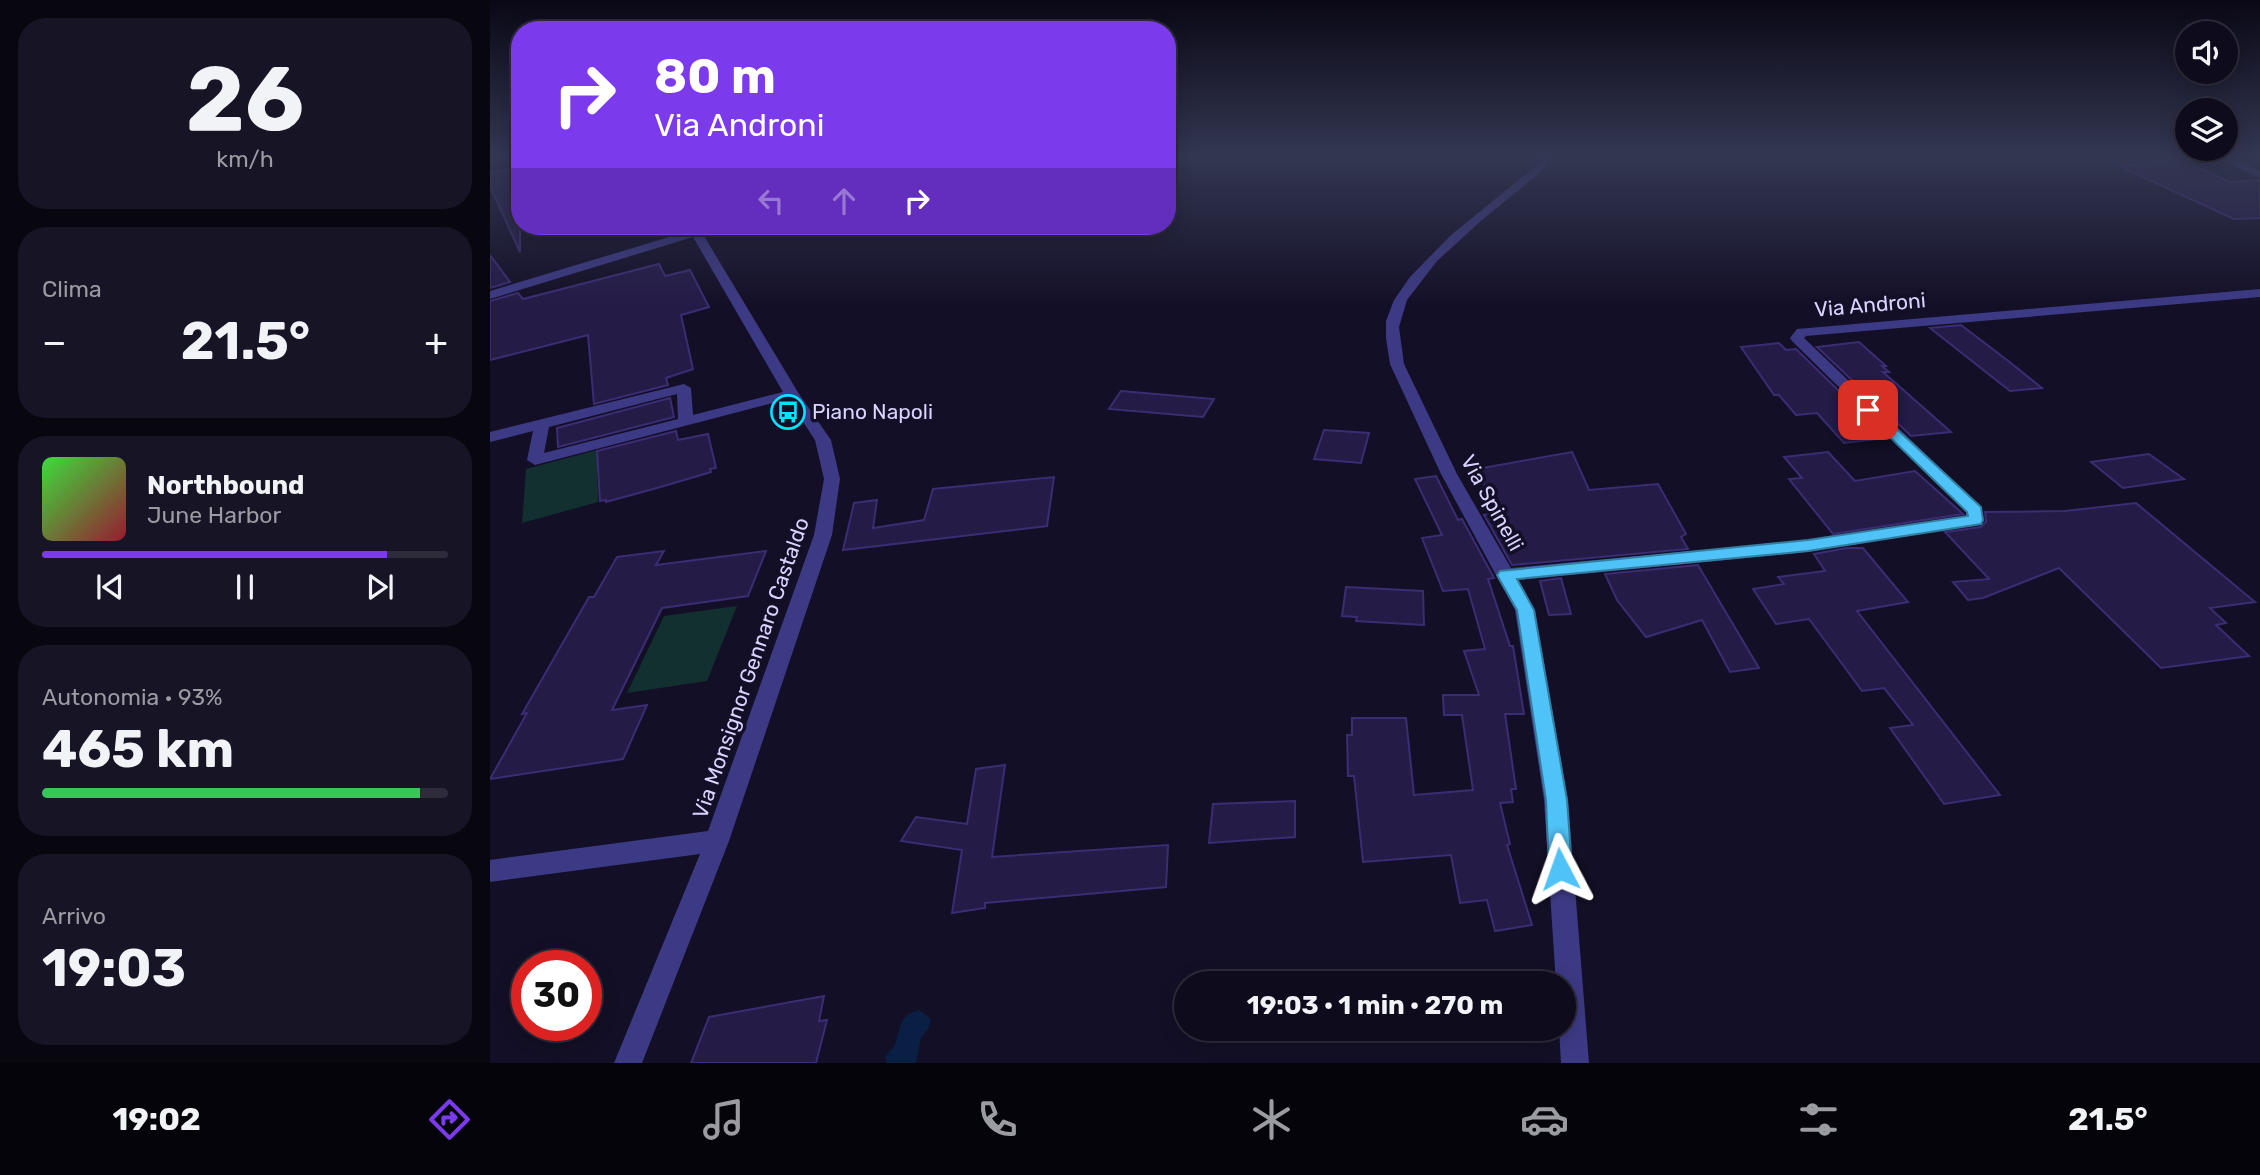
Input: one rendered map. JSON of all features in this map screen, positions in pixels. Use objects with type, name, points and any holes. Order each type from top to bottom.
[{"type":"street","name":"Via Spinelli","points":[[1496,207],[1417,274],[1393,319],[1392,345],[1397,364],[1449,474],[1525,610],[1556,800],[1575,1063]]},
{"type":"street","points":[[490,295],[675,235]]},
{"type":"street","name":"Via Monsignor Gennaro Castaldo","points":[[628,1063],[717,841],[825,524],[832,479],[830,460],[823,440],[792,394],[697,235]]},
{"type":"street","name":"Via Androni","points":[[1506,575],[1808,546],[1975,520],[1975,511],[1797,338],[1802,332],[2260,293]]},
{"type":"street","points":[[490,437],[684,388],[686,421]]},
{"type":"street","points":[[542,424],[535,460],[792,394]]},
{"type":"street","points":[[490,871],[717,841]]},
{"type":"green space","points":[[597,450],[598,502],[522,523],[526,469]]},
{"type":"green space","points":[[737,606],[707,681],[627,693],[664,616]]},
{"type":"water","points":[[919,1010],[931,1019],[921,1038],[916,1063],[887,1063],[885,1057],[895,1044],[904,1018]]},
{"type":"building","points":[[499,207],[511,207],[511,232]]},
{"type":"building","points":[[2207,207],[2260,207],[2260,218],[2234,219]]},
{"type":"building","points":[[512,235],[520,235],[520,252]]},
{"type":"building","points":[[490,255],[510,282],[490,288]]},
{"type":"building","points":[[659,264],[665,276],[690,270],[709,307],[681,315],[693,369],[666,378],[668,385],[594,404],[588,335],[490,360],[490,301],[518,293],[523,299]]},
{"type":"building","points":[[1961,325],[2042,388],[2010,391],[1930,328]]},
{"type":"building","points":[[1859,342],[1886,366],[1882,366],[1889,372],[1883,372],[1951,432],[1911,436],[1817,347]]},
{"type":"building","points":[[1779,343],[1786,350],[1796,349],[1887,438],[1844,443],[1817,413],[1796,415],[1779,395],[1774,395],[1741,347]]},
{"type":"building","points":[[1121,391],[1214,399],[1203,417],[1109,409]]},
{"type":"building","points":[[670,398],[674,417],[558,447],[557,428]]},
{"type":"building","points":[[1324,430],[1369,433],[1361,463],[1314,459]]},
{"type":"building","points":[[676,431],[678,440],[708,434],[716,468],[710,469],[711,472],[664,486],[606,502],[600,501],[597,451]]},
{"type":"building","points":[[1572,452],[1589,490],[1658,484],[1686,534],[1681,537],[1688,549],[1512,565],[1484,515],[1497,512],[1477,469]]},
{"type":"building","points":[[1828,452],[1855,481],[1915,471],[1963,514],[1833,534],[1789,479],[1802,478],[1784,457]]},
{"type":"building","points":[[2149,454],[2184,479],[2123,488],[2091,462]]},
{"type":"building","points":[[1436,476],[1458,520],[1462,519],[1494,578],[1488,579],[1510,646],[1513,646],[1524,714],[1505,714],[1516,789],[1511,789],[1513,802],[1500,803],[1510,844],[1507,845],[1532,925],[1495,931],[1487,900],[1460,903],[1451,855],[1363,862],[1354,776],[1348,776],[1347,735],[1352,735],[1352,718],[1406,718],[1414,795],[1473,790],[1462,715],[1444,715],[1443,695],[1479,695],[1464,651],[1485,649],[1468,589],[1443,591],[1422,538],[1442,535],[1415,479]]},
{"type":"building","points":[[1054,477],[1047,526],[843,550],[854,503],[877,500],[873,528],[924,520],[933,489]]},
{"type":"building","points":[[2136,503],[2255,602],[2210,608],[2226,623],[2216,625],[2249,656],[2161,668],[2059,568],[1983,598],[1968,600],[1953,582],[1989,579],[1945,532],[1981,527],[1986,522],[1985,512],[2065,511]]},
{"type":"building","points":[[1863,548],[1908,602],[1857,611],[2000,795],[1944,804],[1890,728],[1913,725],[1884,688],[1862,691],[1809,619],[1776,624],[1753,589],[1784,584],[1778,577],[1825,571],[1814,554]]},
{"type":"building","points":[[664,551],[656,565],[766,551],[748,596],[662,608],[612,710],[647,705],[623,759],[490,779],[527,713],[522,714],[589,597],[594,597],[617,557]]},
{"type":"building","points":[[1698,565],[1759,668],[1730,672],[1702,620],[1646,637],[1617,600],[1605,574]]},
{"type":"building","points":[[1561,578],[1571,614],[1549,615],[1540,581]]},
{"type":"building","points":[[1346,587],[1423,591],[1424,625],[1356,621],[1357,617],[1342,616]]},
{"type":"building","points":[[1005,765],[992,857],[1168,845],[1166,887],[985,903],[985,908],[952,913],[962,850],[901,841],[916,817],[967,824],[976,769]]},
{"type":"building","points":[[1295,801],[1295,837],[1209,843],[1213,804]]},
{"type":"building","points":[[824,996],[819,1021],[827,1020],[816,1063],[691,1063],[709,1017]]},
{"type":"place","name":"Piano Napoli","points":[[788,412]]},
{"type":"route","points":[[1560,869],[1556,800],[1525,610],[1506,575],[1808,546],[1965,524],[1975,520],[1975,511],[1868,410]]}]
